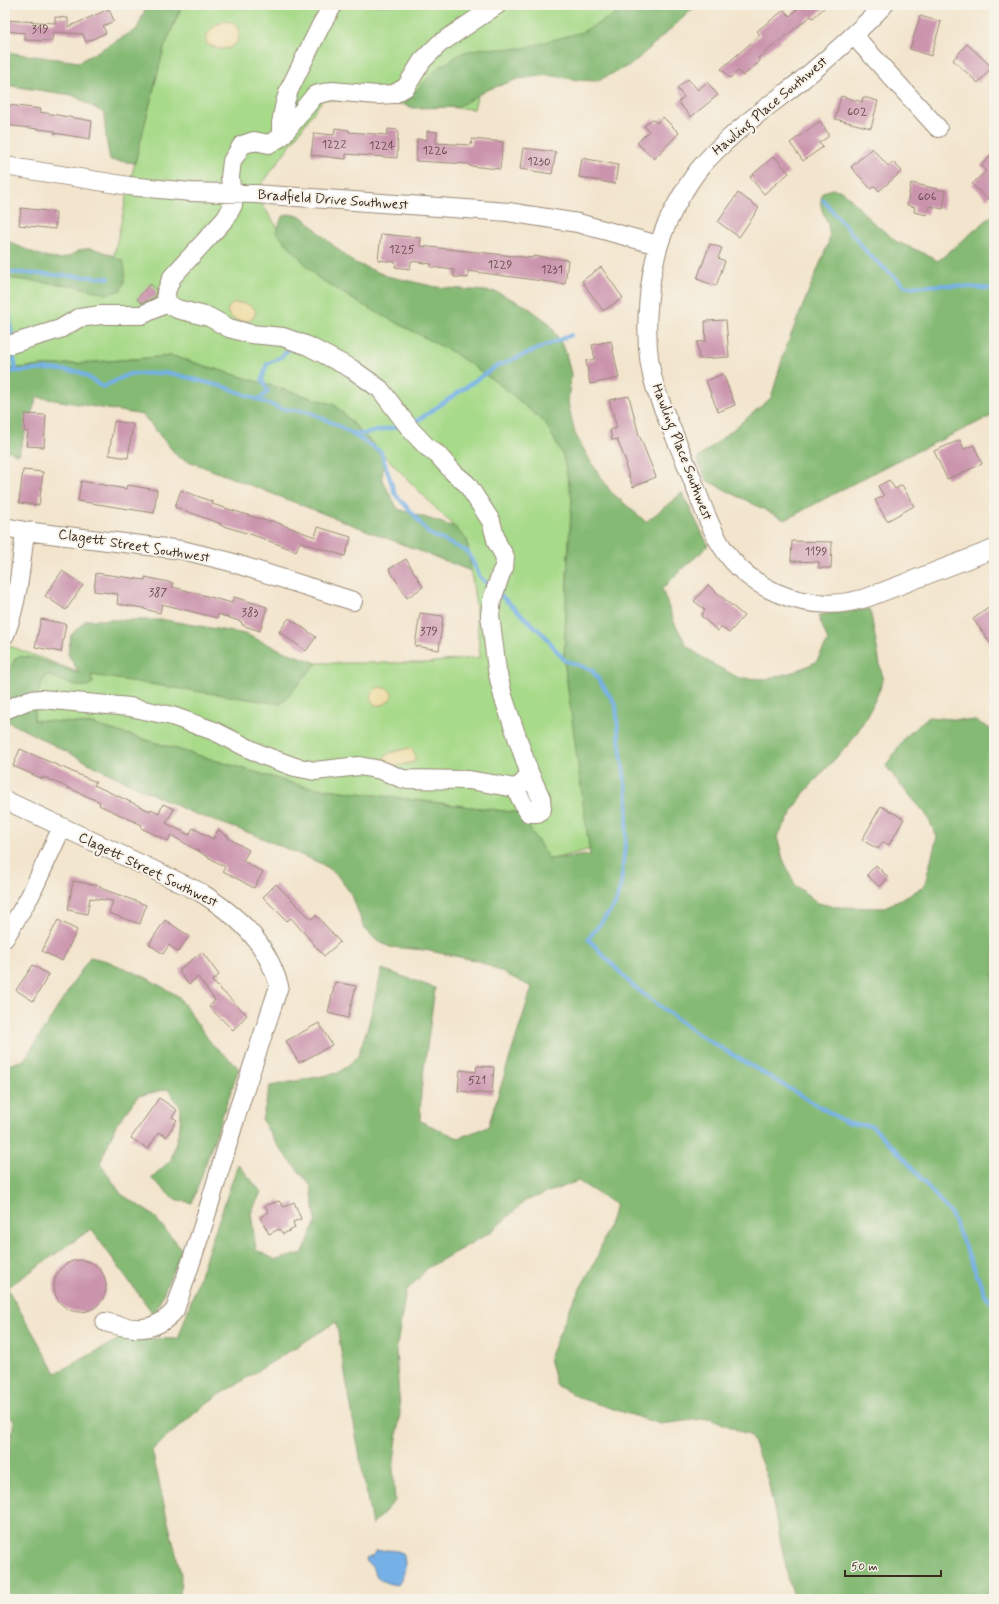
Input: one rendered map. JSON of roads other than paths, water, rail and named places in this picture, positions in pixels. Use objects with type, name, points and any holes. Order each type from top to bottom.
[{"type":"street","points":[[281,137],[282,117],[289,90],[321,25],[333,5]]},
{"type":"street","points":[[167,303],[166,292],[172,277],[226,218],[233,205],[230,177],[232,161],[242,145],[254,141],[269,144],[281,137],[315,95],[332,90],[377,95],[394,94],[406,87],[422,61],[439,44],[497,5]]},
{"type":"street","name":"Hawling Place Southwest","points":[[884,5],[854,36],[736,132],[707,159],[696,172],[671,215],[658,244],[648,301],[647,320],[650,360],[656,389],[710,523],[721,545],[745,573],[759,584],[793,599],[829,604],[849,602],[869,598],[994,549]]},
{"type":"street","points":[[854,36],[938,128]]},
{"type":"street","name":"Bradfield Drive Southwest","points":[[5,166],[129,186],[191,192],[232,193],[508,212],[578,223],[658,244]]},
{"type":"street","points":[[5,346],[60,329],[80,318],[101,315],[142,315],[167,303]]},
{"type":"street","points":[[167,303],[177,309],[209,317],[229,328],[251,334],[282,337],[308,346],[352,369],[380,389],[407,425],[427,447],[437,454],[454,474],[467,484],[491,521],[498,543],[505,557],[504,568],[495,591],[490,615],[497,670],[503,696],[529,772],[540,798],[542,809],[538,813],[529,813],[520,795],[514,788]]},
{"type":"street","name":"Clagett Street Southwest","points":[[5,527],[25,531],[182,550],[227,561],[353,601]]},
{"type":"street","points":[[5,635],[12,618],[17,595],[25,531]]},
{"type":"street","points":[[5,710],[29,700],[41,699],[130,707],[172,716],[214,732],[262,755],[295,767],[315,770],[359,766],[381,770],[403,779],[469,780],[514,788],[526,781],[529,772]]},
{"type":"street","name":"Clagett Street Southwest","points":[[5,800],[200,892],[220,905],[247,928],[258,941],[267,955],[279,986],[236,1113],[202,1229],[175,1310],[167,1319],[158,1324],[147,1327],[122,1327],[105,1322]]},
{"type":"street","points":[[5,938],[30,896],[62,827]]},
{"type":"water","points":[[388,1550],[403,1553],[405,1570],[398,1585],[379,1579],[371,1566],[367,1563],[366,1559],[373,1556],[375,1551]]},
{"type":"waterway","points":[[823,200],[868,254],[906,287],[944,285],[994,289]]},
{"type":"waterway","points":[[5,272],[109,278]]},
{"type":"waterway","points":[[5,304],[9,311],[12,339]]},
{"type":"waterway","points":[[411,423],[417,421],[495,367],[571,335]]},
{"type":"waterway","points":[[259,399],[268,392],[262,379],[267,364],[281,357],[292,346]]},
{"type":"waterway","points":[[13,352],[16,371]]},
{"type":"waterway","points":[[5,372],[52,369],[80,372],[103,387],[129,374],[170,373],[228,388],[282,409],[307,411],[339,426],[381,452],[395,494],[428,533],[468,552],[480,577],[491,587]]},
{"type":"waterway","points":[[352,433],[363,434],[401,426]]},
{"type":"waterway","points":[[499,594],[545,636],[564,660],[592,670],[616,705],[618,731],[628,802],[621,885],[615,905],[588,939],[633,986],[696,1033],[847,1123],[872,1126],[903,1157],[951,1214],[985,1294],[994,1306]]}]
